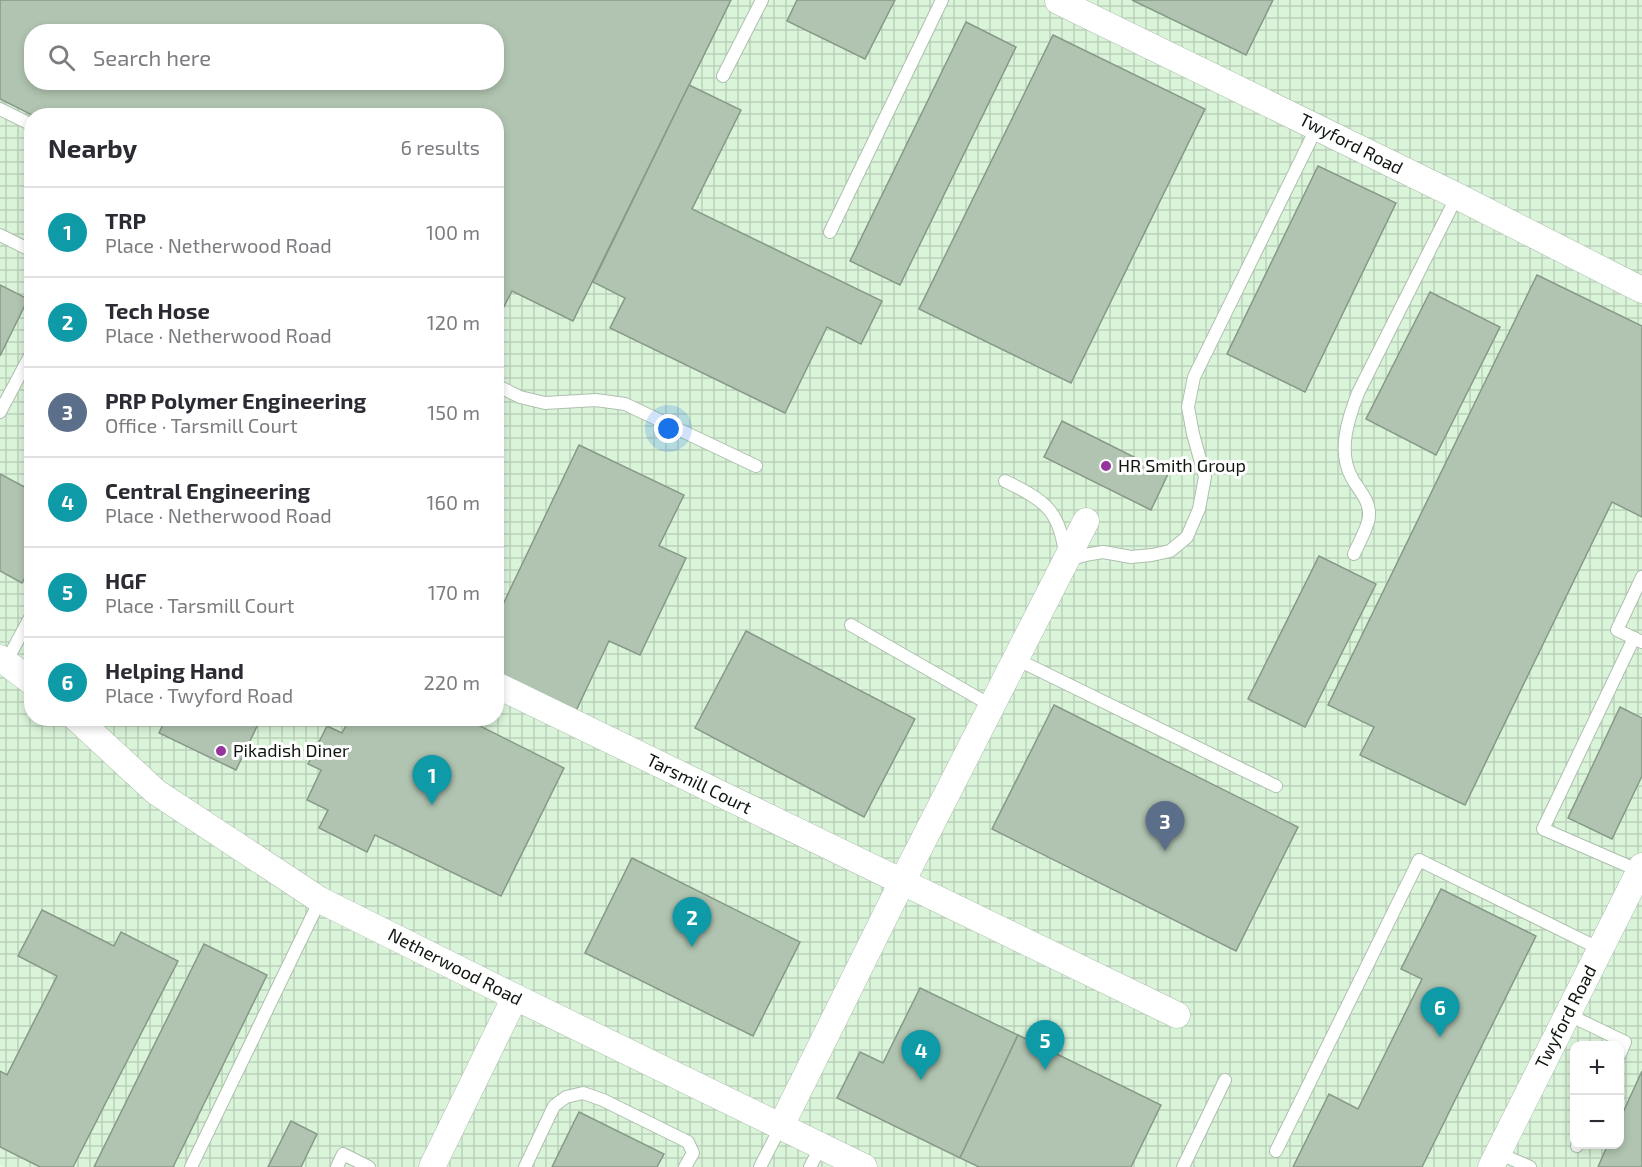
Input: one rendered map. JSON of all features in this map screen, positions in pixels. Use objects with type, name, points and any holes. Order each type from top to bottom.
[{"type":"street","name":"Twyford Road","points":[[1057,0],[1457,196],[1642,290]]},
{"type":"street","points":[[781,1126],[1086,521]]},
{"type":"street","points":[[3,660],[24,676]]},
{"type":"street","name":"Tarsmill Court","points":[[504,689],[1177,1015]]},
{"type":"street","name":"Netherwood Road","points":[[85,726],[156,792],[320,900],[781,1126],[816,1156],[864,1167]]},
{"type":"street","name":"Twyford Road","points":[[1494,1160],[1641,870]]},
{"type":"street","points":[[432,1167],[515,997]]},
{"type":"lane","points":[[723,76],[762,0]]},
{"type":"lane","points":[[830,232],[942,0]]},
{"type":"lane","points":[[0,109],[24,121]]},
{"type":"lane","points":[[1005,481],[1024,490],[1049,507],[1063,534],[1066,561],[1103,552],[1131,557],[1152,555],[1170,551],[1187,537],[1199,509],[1205,477],[1188,406],[1194,377],[1317,127]]},
{"type":"lane","points":[[1354,555],[1370,517],[1365,496],[1353,481],[1345,465],[1349,418],[1358,393],[1457,196]]},
{"type":"lane","points":[[0,235],[24,246]]},
{"type":"lane","points":[[0,412],[24,367]]},
{"type":"lane","points":[[504,390],[520,397],[545,403],[596,399],[625,404],[756,466]]},
{"type":"lane","points":[[1641,870],[1543,829],[1638,640],[1617,630],[1642,577]]},
{"type":"lane","points":[[851,625],[992,706]]},
{"type":"lane","points":[[3,660],[24,627]]},
{"type":"lane","points":[[1016,659],[1276,786]]},
{"type":"lane","points":[[1276,1151],[1419,860],[1600,949]]},
{"type":"lane","points":[[191,1167],[320,900]]},
{"type":"lane","points":[[1567,1014],[1623,1041]]},
{"type":"lane","points":[[1184,1167],[1225,1080]]},
{"type":"lane","points":[[525,1167],[554,1106],[566,1097],[583,1093],[603,1100],[688,1142],[693,1153],[685,1167]]},
{"type":"lane","points":[[759,1167],[781,1126]]},
{"type":"lane","points":[[337,1167],[343,1154],[369,1167]]},
{"type":"lane","points":[[1494,1160],[1530,1167]]},
{"type":"shaded area","points":[[0,0],[1642,0],[1642,1167],[4,1167],[0,1165]]},
{"type":"building","points":[[0,0],[731,0],[573,321],[512,291],[504,306],[504,108],[24,108],[24,111],[0,99]]},
{"type":"building","points":[[797,0],[895,0],[865,59],[787,21]]},
{"type":"building","points":[[1132,0],[1273,0],[1246,55]]},
{"type":"building","points":[[966,22],[1016,47],[900,285],[850,261]]},
{"type":"building","points":[[1053,35],[1205,109],[1071,383],[919,309]]},
{"type":"building","points":[[689,85],[741,110],[692,209],[882,301],[861,344],[827,327],[785,413],[610,328],[625,298],[593,282]]},
{"type":"building","points":[[1318,166],[1396,203],[1305,392],[1227,354]]},
{"type":"building","points":[[1537,275],[1642,326],[1642,517],[1612,502],[1465,805],[1360,755],[1374,727],[1328,705]]},
{"type":"building","points":[[0,285],[24,297],[24,307],[0,356]]},
{"type":"building","points":[[1430,292],[1500,327],[1436,455],[1366,419]]},
{"type":"building","name":"HR Smith Group","points":[[1062,421],[1168,474],[1151,510],[1044,457]]},
{"type":"building","points":[[579,445],[684,495],[659,546],[686,558],[640,655],[609,641],[575,713],[504,680],[504,602]]},
{"type":"building","points":[[0,474],[24,487],[24,579],[22,583],[0,571]]},
{"type":"building","points":[[1319,556],[1376,584],[1305,727],[1248,699]]},
{"type":"building","points":[[746,631],[915,719],[864,817],[695,728]]},
{"type":"building","points":[[1054,705],[1298,827],[1236,951],[992,829]]},
{"type":"building","points":[[1620,707],[1642,718],[1642,776],[1612,839],[1568,818]]},
{"type":"building","name":"Pikadish Diner","points":[[162,726],[257,726],[236,770],[159,733]]},
{"type":"building","points":[[327,726],[342,733],[346,726],[480,726],[564,768],[501,896],[375,835],[367,852],[319,828],[328,810],[307,800],[321,770],[308,764]]},
{"type":"building","points":[[632,858],[800,942],[753,1036],[585,953]]},
{"type":"building","points":[[1441,889],[1536,936],[1422,1167],[1293,1167],[1329,1094],[1358,1109],[1422,979],[1401,969]]},
{"type":"building","points":[[42,910],[114,946],[121,932],[178,961],[73,1167],[40,1167],[0,1147],[0,1071],[7,1075],[57,976],[18,956]]},
{"type":"building","points":[[204,944],[267,975],[173,1167],[94,1167]]},
{"type":"building","points":[[920,988],[1018,1035],[960,1158],[837,1098],[860,1052],[883,1063]]},
{"type":"building","points":[[1018,1035],[1161,1105],[1131,1167],[979,1167],[960,1158]]},
{"type":"building","points":[[1642,1071],[1642,1167],[1598,1167],[1606,1149],[1624,1149],[1624,1110]]},
{"type":"building","points":[[579,1112],[664,1154],[657,1167],[552,1167]]},
{"type":"building","points":[[291,1121],[317,1134],[301,1167],[268,1167]]},
{"type":"place","name":"HR Smith Group","points":[[1106,466]]},
{"type":"place","name":"Pikadish Diner","points":[[221,751]]},
{"type":"place","name":"TRP","points":[[432,805]]},
{"type":"place","name":"PRP Polymer Engineering","points":[[1165,851]]},
{"type":"place","name":"Tech Hose","points":[[692,947]]},
{"type":"place","name":"Helping Hand","points":[[1440,1037]]},
{"type":"place","name":"HGF","points":[[1045,1070]]},
{"type":"place","name":"Central Engineering","points":[[921,1080]]}]
